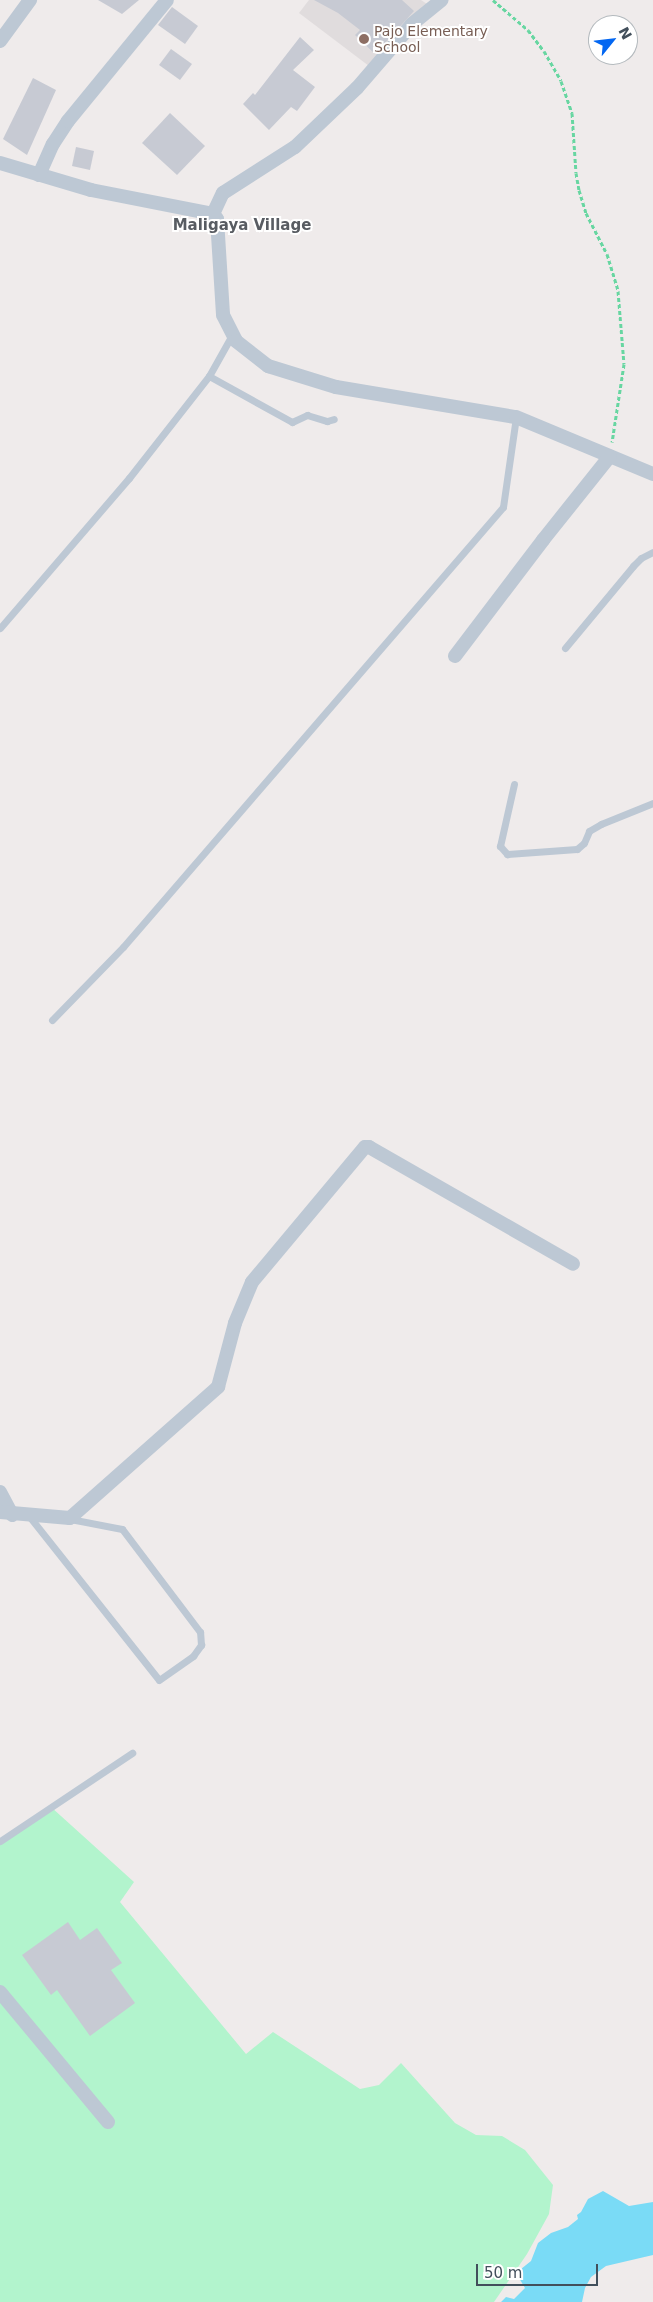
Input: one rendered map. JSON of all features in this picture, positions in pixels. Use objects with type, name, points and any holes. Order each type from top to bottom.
[{"type":"street","points":[[0,40],[30,0]]},
{"type":"street","points":[[39,175],[53,144],[68,121],[167,0]]},
{"type":"street","points":[[213,214],[223,193],[295,147],[357,88],[412,24],[442,0]]},
{"type":"street","points":[[0,163],[91,190],[213,214],[217,219],[223,315],[236,341],[268,366],[336,387],[516,417],[653,474]]},
{"type":"street","points":[[455,656],[543,540],[610,456]]},
{"type":"street","points":[[0,1492],[6,1513],[70,1518],[218,1387],[235,1323],[252,1282],[365,1148],[369,1147],[573,1264]]},
{"type":"street","points":[[0,1992],[108,2122]]},
{"type":"lane","points":[[0,628],[129,478],[209,376],[233,335]]},
{"type":"lane","points":[[209,376],[292,422],[307,415],[327,421],[334,419]]},
{"type":"lane","points":[[52,1020],[123,948],[503,506],[516,417]]},
{"type":"lane","points":[[565,648],[633,566],[641,558],[653,552]]},
{"type":"lane","points":[[514,784],[500,846],[507,854],[577,849],[584,843],[589,831],[653,802]]},
{"type":"lane","points":[[29,1516],[159,1680],[193,1656],[201,1645],[200,1632],[122,1529],[70,1518]]},
{"type":"lane","points":[[0,1841],[132,1753]]},
{"type":"path","points":[[493,0],[528,30],[544,51],[561,81],[572,113],[576,174],[579,190],[586,213],[607,254],[618,292],[624,364],[610,456]]},
{"type":"shaded area","name":"Pajo Elementary School","points":[[309,0],[421,0],[427,4],[369,66],[299,13]]},
{"type":"green space","points":[[51,1807],[134,1882],[120,1902],[246,2054],[273,2032],[360,2089],[379,2085],[401,2063],[455,2123],[476,2135],[502,2136],[525,2150],[553,2185],[549,2214],[527,2254],[494,2302],[0,2302],[0,1841]]},
{"type":"water","points":[[603,2191],[629,2206],[653,2202],[653,2255],[606,2266],[591,2277],[585,2288],[582,2302],[501,2302],[506,2297],[514,2299],[525,2288],[516,2273],[531,2261],[538,2243],[551,2233],[568,2227],[578,2219],[577,2215],[581,2212],[588,2199]]},
{"type":"building","points":[[98,0],[139,0],[122,14]]},
{"type":"building","points":[[314,0],[402,0],[414,11],[375,54],[355,35],[360,30],[338,13]]},
{"type":"building","points":[[172,7],[198,26],[185,44],[158,25]]},
{"type":"building","points":[[300,37],[314,50],[293,70],[315,87],[297,111],[291,107],[269,130],[243,104],[253,93],[255,95]]},
{"type":"building","points":[[171,49],[192,64],[180,80],[159,65]]},
{"type":"building","points":[[33,78],[56,90],[27,155],[3,139]]},
{"type":"building","points":[[170,113],[205,146],[177,175],[142,143]]},
{"type":"building","points":[[76,147],[94,151],[90,170],[72,166]]},
{"type":"building","points":[[68,1922],[80,1940],[97,1928],[122,1963],[111,1970],[135,2003],[90,2036],[57,1990],[51,1995],[22,1955]]},
{"type":"place","name":"Pajo Elementary School","points":[[364,39]]},
{"type":"district","name":"Maligaya Village","points":[[242,226]]}]
